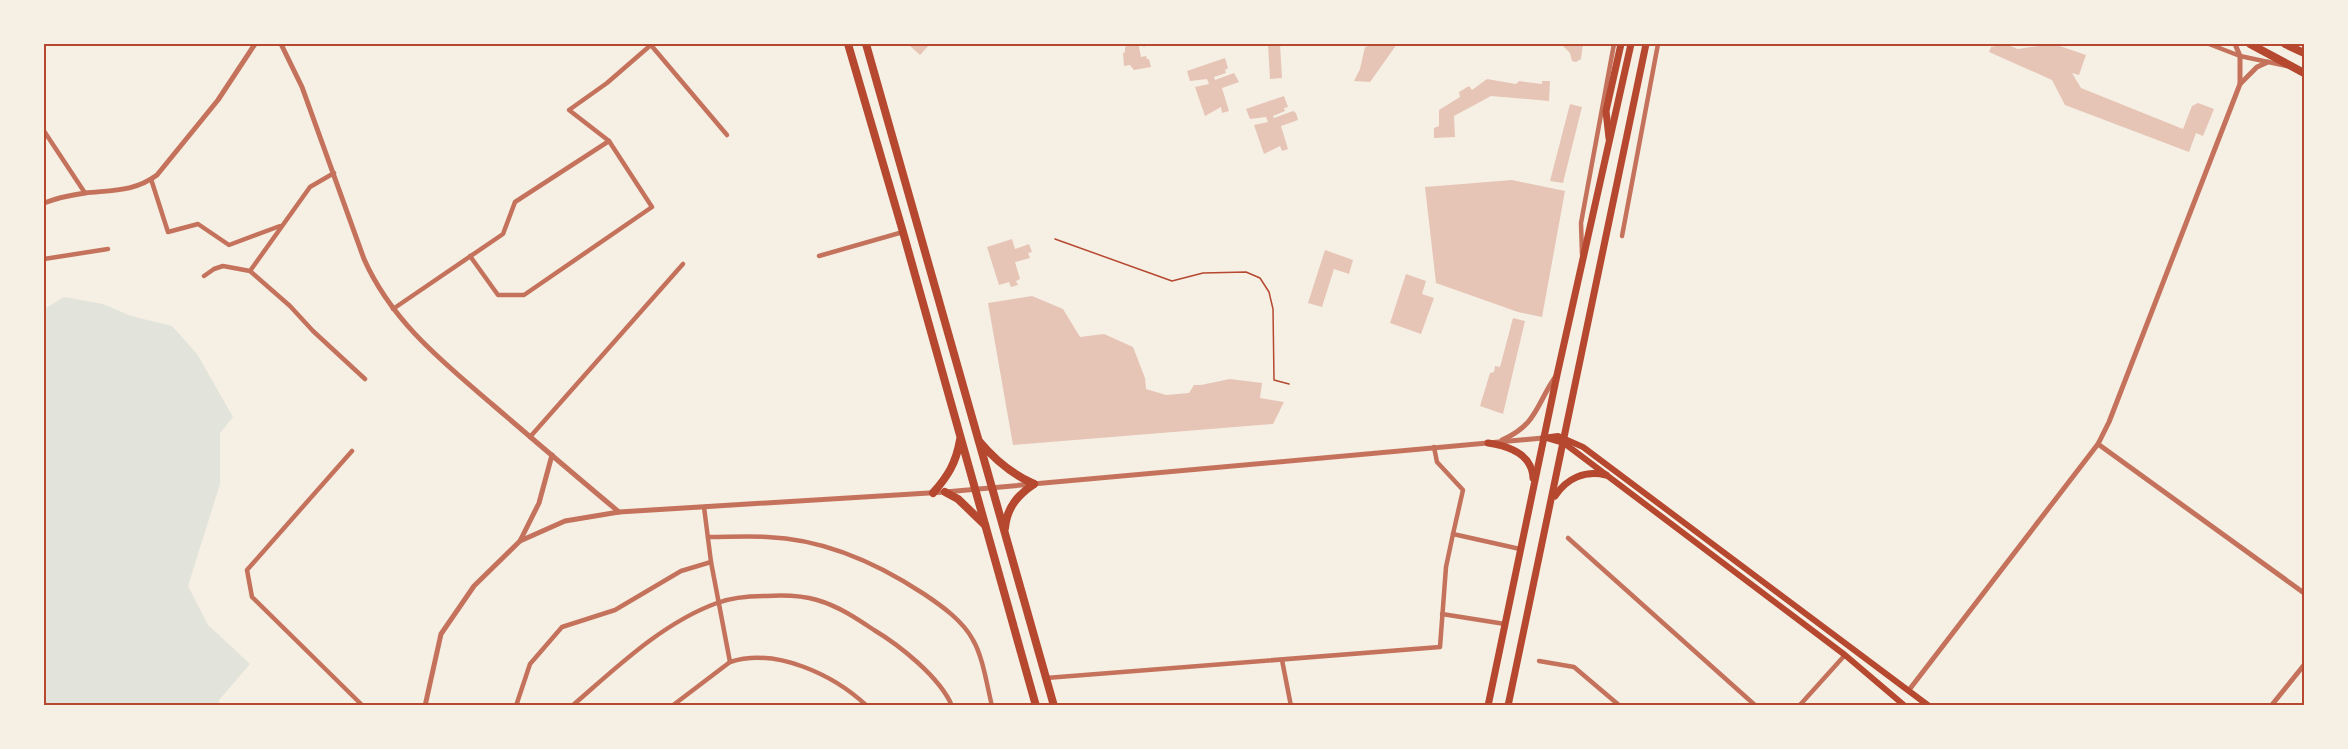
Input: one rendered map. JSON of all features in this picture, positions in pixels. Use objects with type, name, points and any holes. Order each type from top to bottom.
[{"type":"highway","points":[[848,44],[1036,705]]},
{"type":"highway","points":[[866,44],[1053,705]]},
{"type":"highway","points":[[2250,44],[2304,73]]},
{"type":"highway","points":[[2285,44],[2304,53]]},
{"type":"highway","points":[[933,493],[952,469],[957,457],[960,436]]},
{"type":"highway","points":[[977,438],[1004,467],[1034,484],[1016,499],[1009,510],[1004,534]]},
{"type":"highway","points":[[945,492],[958,499],[986,526]]},
{"type":"main road","points":[[1488,705],[1557,375],[1631,44]]},
{"type":"main road","points":[[1508,705],[1646,44]]},
{"type":"main road","points":[[1609,142],[1606,111],[1617,45]]},
{"type":"main road","points":[[1544,438],[1558,436],[1564,440],[1606,475],[1845,656],[1905,705]]},
{"type":"main road","points":[[1564,440],[1589,452],[1929,705]]},
{"type":"main road","points":[[1488,442],[1513,448],[1521,454],[1529,462],[1534,483]]},
{"type":"main road","points":[[1552,501],[1561,488],[1577,476],[1596,472],[1606,475]]},
{"type":"street","points":[[44,203],[84,193],[128,189],[151,179],[168,163],[218,100],[255,44]]},
{"type":"street","points":[[281,44],[296,71],[364,259],[393,309],[429,350],[620,512]]},
{"type":"street","points":[[470,256],[498,295],[524,295],[652,207],[609,141],[569,110],[607,83],[651,44],[727,135]]},
{"type":"street","points":[[1622,236],[1658,44]]},
{"type":"street","points":[[2209,44],[2240,56],[2290,67]]},
{"type":"street","points":[[1909,690],[2098,444],[2109,422],[2240,84],[2240,56],[2235,44]]},
{"type":"street","points":[[1582,263],[1581,223],[1617,45]]},
{"type":"street","points":[[2240,84],[2257,67],[2268,62]]},
{"type":"street","points":[[44,131],[84,193]]},
{"type":"street","points":[[393,309],[503,234],[515,202],[609,141]]},
{"type":"street","points":[[250,271],[310,187],[334,173]]},
{"type":"street","points":[[151,179],[168,232],[198,224],[229,245],[280,226]]},
{"type":"street","points":[[819,256],[903,232]]},
{"type":"street","points":[[44,259],[108,249]]},
{"type":"street","points":[[530,436],[683,264]]},
{"type":"street","points":[[204,276],[213,269],[223,266],[250,271],[290,306],[313,331],[365,379]]},
{"type":"street","points":[[1498,442],[1528,424],[1557,375]]},
{"type":"street","points":[[520,541],[565,521],[620,512],[975,490],[1544,438]]},
{"type":"street","points":[[2098,444],[2304,593]]},
{"type":"street","points":[[1046,678],[1440,647],[1446,567],[1464,490],[1437,462],[1434,447]]},
{"type":"street","points":[[352,451],[247,570],[252,597],[363,705]]},
{"type":"street","points":[[425,705],[441,634],[474,586],[520,541],[539,503],[552,455]]},
{"type":"street","points":[[705,507],[711,562],[730,663]]},
{"type":"street","points":[[1454,534],[1520,549]]},
{"type":"street","points":[[708,537],[769,537],[812,542],[854,556],[898,576],[936,602],[966,629],[975,642],[993,705]]},
{"type":"street","points":[[1568,538],[1756,705]]},
{"type":"street","points":[[516,705],[530,664],[562,627],[615,610],[681,571],[711,562]]},
{"type":"street","points":[[572,705],[652,639],[687,617],[718,602],[746,597],[789,595],[818,600],[846,612],[882,635],[910,657],[939,686],[952,705]]},
{"type":"street","points":[[1442,614],[1504,624]]},
{"type":"street","points":[[1799,705],[1845,656]]},
{"type":"street","points":[[672,705],[730,663],[741,659],[760,658],[798,665],[826,675],[867,705]]},
{"type":"street","points":[[1282,660],[1291,705]]},
{"type":"street","points":[[1539,661],[1574,667],[1620,705]]},
{"type":"street","points":[[2271,705],[2304,665]]},
{"type":"path","points":[[1055,240],[1172,280],[1203,273],[1246,272],[1260,278],[1269,292],[1273,309],[1274,380],[1289,384]]},
{"type":"shaded area","points":[[64,297],[103,304],[131,316],[172,326],[197,354],[233,417],[220,433],[220,484],[188,586],[208,625],[250,664],[219,700],[220,705],[45,706],[44,309]]},
{"type":"building","points":[[908,44],[930,44],[920,55]]},
{"type":"building","points":[[1125,44],[1141,44],[1139,47],[1141,57],[1146,56],[1149,59],[1151,67],[1134,70],[1130,65],[1124,66],[1123,53],[1127,46]]},
{"type":"building","points":[[1268,44],[1280,44],[1282,78],[1270,79]]},
{"type":"building","points":[[1376,44],[1397,44],[1370,82],[1354,81],[1360,69],[1365,47]]},
{"type":"building","points":[[1561,44],[1583,44],[1581,59],[1576,62],[1572,61],[1570,53]]},
{"type":"building","points":[[2005,44],[2018,49],[2039,44],[2054,44],[2086,55],[2079,75],[2072,73],[2081,88],[2183,129],[2192,106],[2198,103],[2214,109],[2203,136],[2196,133],[2189,152],[2065,105],[2052,80],[1989,52],[1991,47]]},
{"type":"building","points":[[1225,58],[1228,68],[1225,70],[1226,73],[1214,77],[1215,80],[1234,73],[1239,82],[1222,88],[1229,111],[1222,113],[1221,107],[1205,116],[1195,87],[1209,84],[1207,79],[1190,81],[1187,71]]},
{"type":"building","points":[[1487,79],[1516,84],[1519,81],[1542,84],[1542,81],[1550,81],[1549,101],[1491,96],[1454,116],[1455,137],[1434,138],[1434,128],[1439,126],[1439,110],[1460,97],[1459,92],[1469,86],[1472,90]]},
{"type":"building","points":[[1284,96],[1288,107],[1284,108],[1285,111],[1273,116],[1274,118],[1293,111],[1296,113],[1298,120],[1281,126],[1288,149],[1282,151],[1280,146],[1264,154],[1254,125],[1268,122],[1266,117],[1250,119],[1246,109]]},
{"type":"building","points":[[1570,104],[1582,107],[1563,183],[1550,181]]},
{"type":"building","points":[[1512,180],[1565,191],[1542,317],[1518,312],[1436,283],[1425,187]]},
{"type":"building","points":[[1012,239],[1015,249],[1029,244],[1032,252],[1028,253],[1030,258],[1015,262],[1020,279],[1016,281],[1018,285],[1011,287],[1009,282],[999,285],[987,247]]},
{"type":"building","points":[[1325,250],[1353,260],[1349,274],[1334,269],[1322,307],[1308,303]]},
{"type":"building","points":[[1406,274],[1426,281],[1422,294],[1434,298],[1421,334],[1390,323]]},
{"type":"building","points":[[1032,296],[1063,309],[1080,337],[1104,334],[1133,347],[1145,378],[1146,389],[1166,395],[1189,393],[1194,385],[1230,379],[1262,383],[1260,398],[1284,402],[1273,424],[1013,445],[988,303]]},
{"type":"building","points":[[1513,318],[1525,321],[1503,414],[1480,406],[1490,373],[1494,372],[1495,366],[1500,367]]}]
